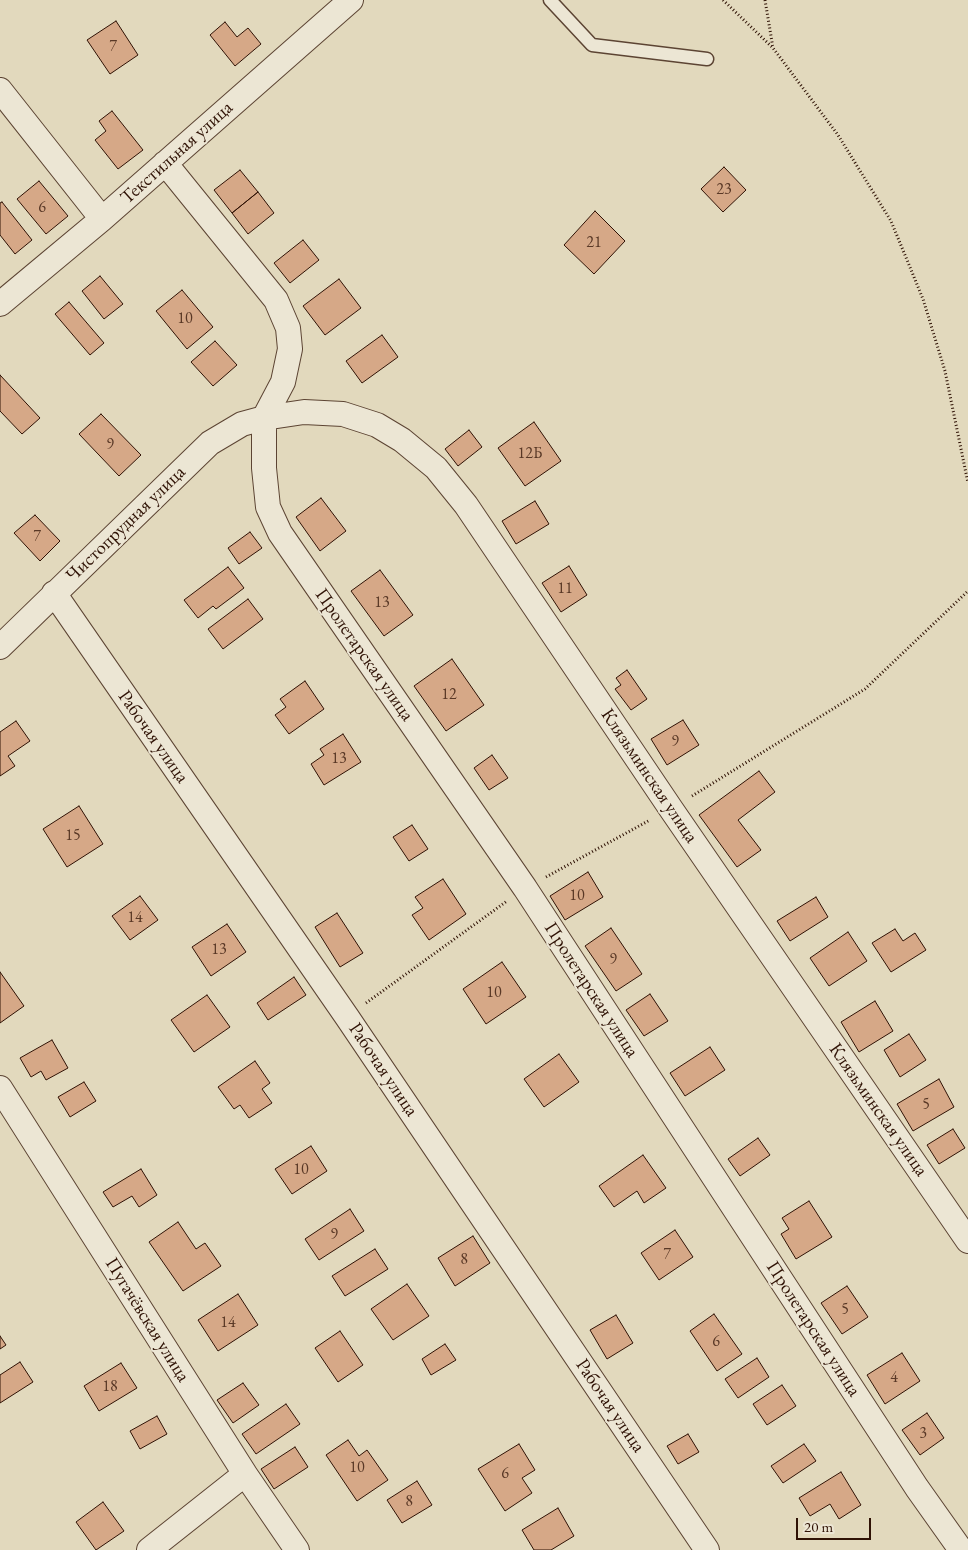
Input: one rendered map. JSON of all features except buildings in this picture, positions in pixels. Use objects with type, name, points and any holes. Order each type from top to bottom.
[{"type":"street","name":"Текстильная улица","points":[[0,304],[102,219],[351,0]]},
{"type":"street","points":[[0,90],[102,219]]},
{"type":"street","points":[[165,163],[276,300],[288,328],[290,349],[282,382],[264,418]]},
{"type":"street","name":"Клязьминская улица","points":[[264,418],[304,412],[343,414],[377,425],[402,440],[436,468],[466,505],[671,809],[968,1241]]},
{"type":"street","name":"Чистопрудная улица","points":[[0,647],[210,443],[242,424],[264,418]]},
{"type":"street","name":"Пролетарская улица","points":[[264,418],[264,468],[268,507],[280,533],[525,888],[916,1488],[961,1550]]},
{"type":"street","name":"Рабочая улица","points":[[54,593],[347,1017],[707,1550]]},
{"type":"street","name":"Пугачёвская улица","points":[[0,1088],[245,1474],[297,1550]]},
{"type":"street","points":[[149,1550],[245,1474]]},
{"type":"lane","points":[[550,0],[592,45],[706,59]]},
{"type":"path","points":[[723,0],[773,48],[838,135],[890,221],[923,299],[945,371],[968,484]]},
{"type":"path","points":[[765,0],[773,48]]}]
